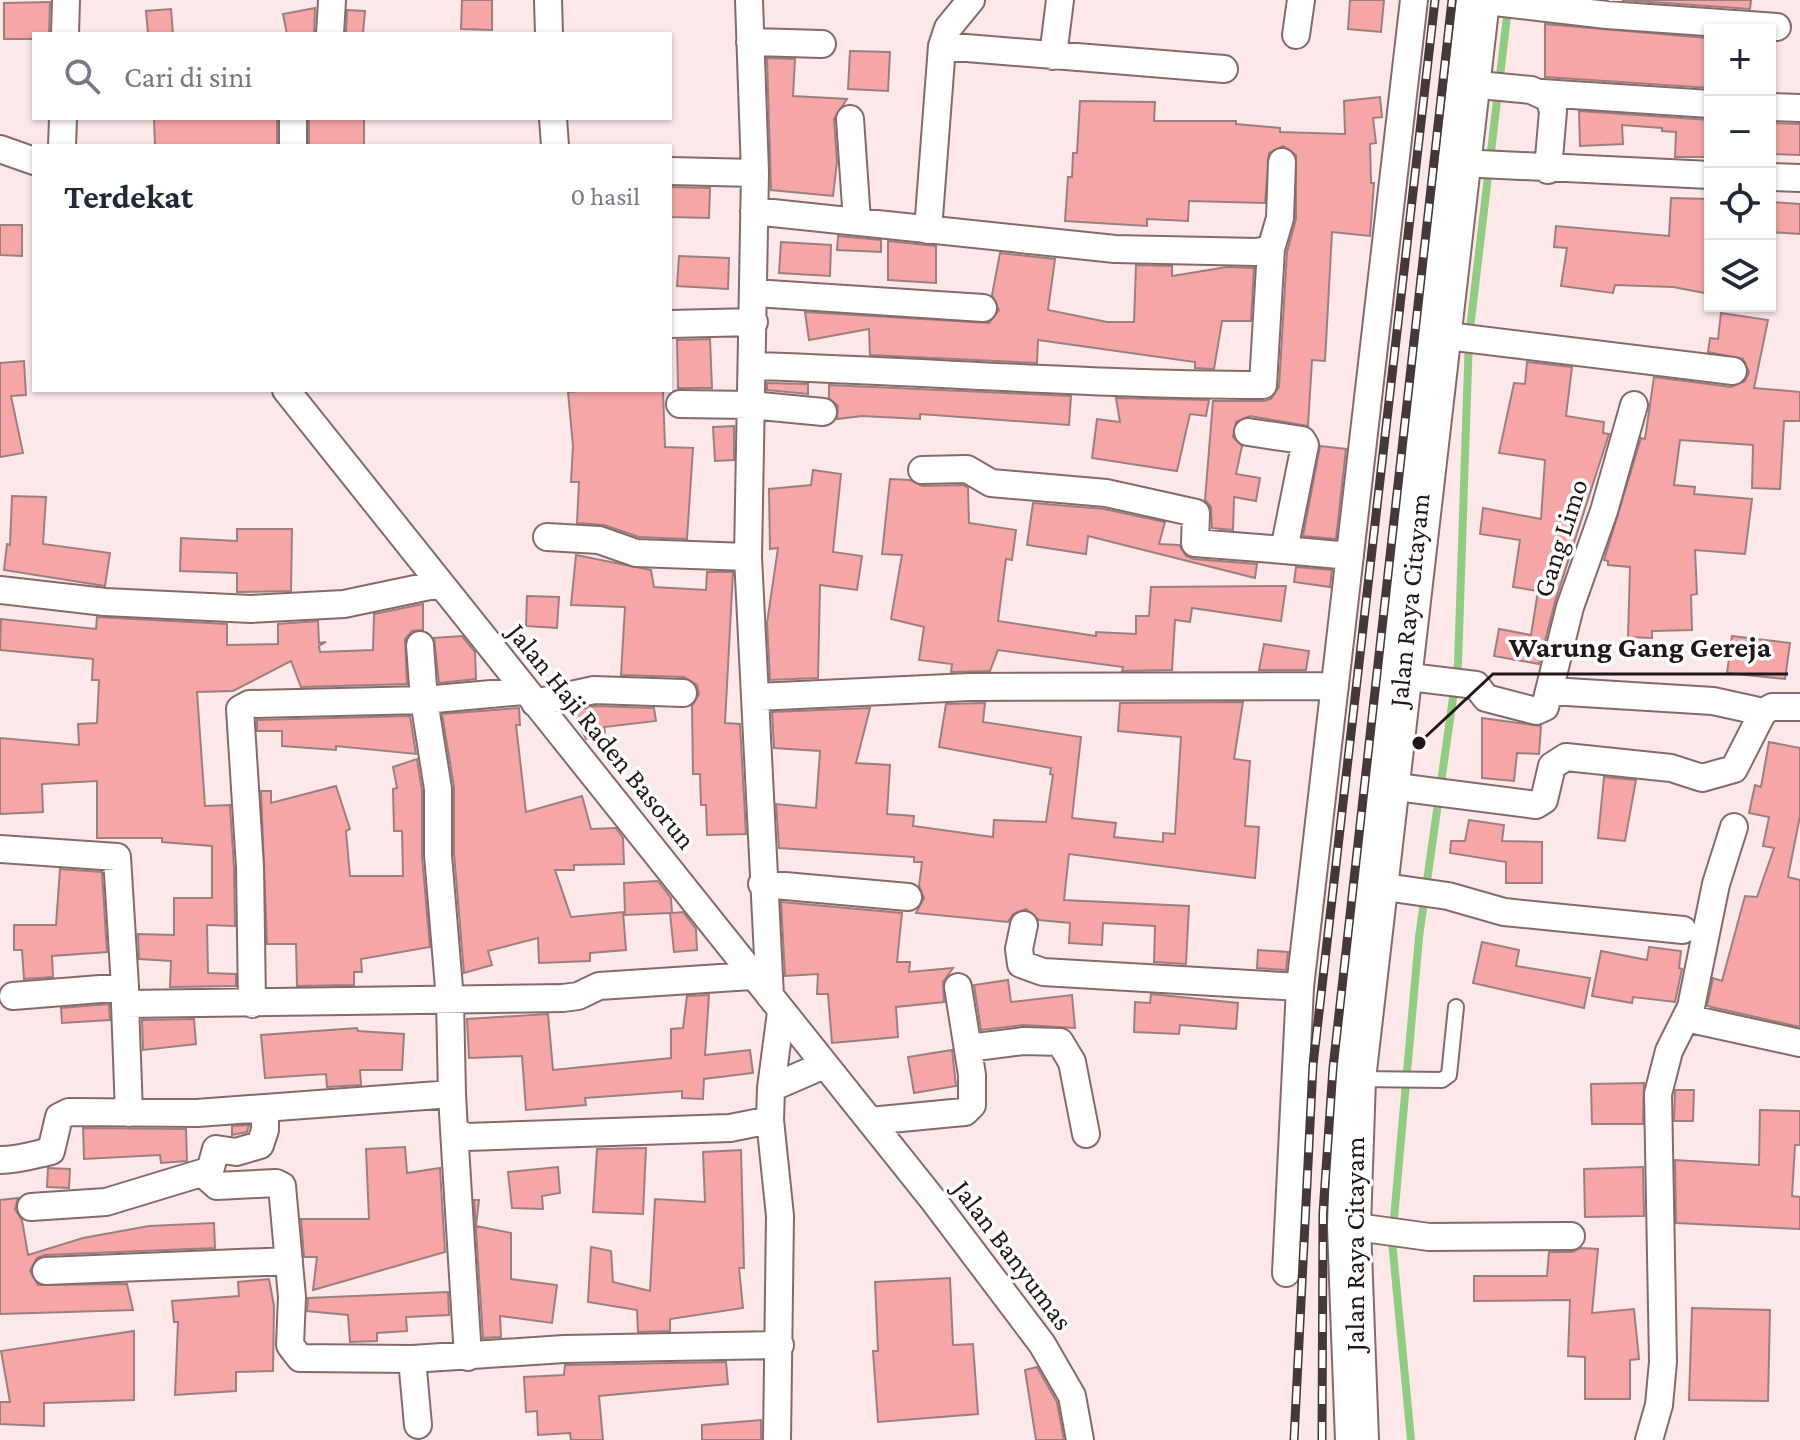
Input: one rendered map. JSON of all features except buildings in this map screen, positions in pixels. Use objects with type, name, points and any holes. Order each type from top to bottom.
[{"type":"main road","name":"Jalan Raya Citayam","points":[[1357,1440],[1360,1228],[1388,888],[1420,678],[1475,84],[1489,2]]},
{"type":"street","points":[[65,32],[66,0]]},
{"type":"street","points":[[330,32],[332,0]]},
{"type":"street","points":[[548,0],[549,32]]},
{"type":"street","points":[[749,0],[755,173],[748,557],[762,884],[776,1004],[770,1120],[780,1216],[777,1440]]},
{"type":"street","points":[[928,230],[942,46],[948,28],[971,0]]},
{"type":"street","points":[[1053,56],[1060,0]]},
{"type":"street","points":[[1296,35],[1301,0]]},
{"type":"street","points":[[1286,1273],[1300,987],[1414,0]]},
{"type":"street","points":[[1489,2],[1777,27]]},
{"type":"street","points":[[750,42],[822,44]]},
{"type":"street","points":[[942,46],[1224,69]]},
{"type":"street","points":[[1475,84],[1704,104]]},
{"type":"street","points":[[1530,90],[1549,98],[1553,111],[1539,169]]},
{"type":"street","points":[[1776,107],[1800,108]]},
{"type":"street","points":[[850,119],[857,221]]},
{"type":"street","points":[[62,144],[63,120]]},
{"type":"street","points":[[293,120],[293,144]]},
{"type":"street","points":[[553,120],[555,144]]},
{"type":"street","points":[[0,149],[32,160]]},
{"type":"street","points":[[752,366],[924,371],[1171,385],[1263,385],[1271,249],[1279,226],[1282,162]]},
{"type":"street","points":[[1470,163],[1539,169],[1704,175]]},
{"type":"street","points":[[672,171],[755,173]]},
{"type":"street","points":[[1776,177],[1800,178]]},
{"type":"street","points":[[754,211],[1115,249],[1243,252],[1271,249]]},
{"type":"street","points":[[754,293],[983,308]]},
{"type":"street","points":[[672,324],[754,322]]},
{"type":"street","points":[[1451,337],[1733,371]]},
{"type":"street","name":"Jalan Haji Raden Basorun","points":[[288,392],[751,976],[870,1121]]},
{"type":"street","points":[[680,404],[751,405],[823,412]]},
{"type":"street","name":"Gang Limo","points":[[1551,691],[1566,621],[1604,511],[1634,405]]},
{"type":"street","points":[[1248,432],[1302,440],[1305,445],[1284,550]]},
{"type":"street","points":[[922,470],[967,469],[991,483],[1130,496],[1196,513],[1195,543],[1350,556]]},
{"type":"street","points":[[547,537],[599,540],[636,553],[748,557]]},
{"type":"street","points":[[0,590],[105,602],[251,609],[355,603],[439,584]]},
{"type":"street","points":[[420,645],[424,700],[438,789],[438,855],[450,1000],[452,1094],[468,1357]]},
{"type":"street","points":[[1420,678],[1476,685],[1486,698],[1536,711],[1545,707],[1551,691],[1713,701],[1763,712]]},
{"type":"street","points":[[755,697],[969,687],[1335,686]]},
{"type":"street","points":[[252,1004],[250,867],[240,709],[249,704],[530,697],[594,690],[683,693]]},
{"type":"street","points":[[1402,788],[1541,804],[1552,766],[1566,757],[1671,768],[1702,778],[1720,775],[1734,769],[1763,712],[1772,707],[1798,706]]},
{"type":"street","points":[[1649,1440],[1659,1405],[1663,1362],[1658,1094],[1669,1051],[1686,1018],[1701,973],[1716,884],[1734,827]]},
{"type":"street","points":[[0,849],[117,857],[129,1113]]},
{"type":"street","points":[[762,884],[908,897]]},
{"type":"street","points":[[1388,888],[1448,896],[1504,912],[1683,930]]},
{"type":"street","points":[[1024,925],[1019,949],[1021,964],[1043,972],[1300,987]]},
{"type":"street","points":[[13,996],[125,995],[151,1001],[252,1004],[563,998],[578,996],[599,986],[751,976]]},
{"type":"street","points":[[870,1121],[965,1112],[972,1105],[968,1048],[958,987]]},
{"type":"street","points":[[1686,1018],[1800,1043]]},
{"type":"street","points":[[968,1048],[1024,1041],[1060,1042],[1072,1062],[1086,1134]]},
{"type":"street","points":[[771,1088],[824,1065]]},
{"type":"street","points":[[0,1160],[22,1160],[32,1153],[51,1151],[62,1113],[265,1108],[452,1094]]},
{"type":"street","points":[[265,1108],[265,1130],[260,1145],[236,1152],[216,1149],[208,1171],[209,1180],[215,1186],[280,1184],[289,1261],[290,1345],[295,1355],[309,1360],[412,1359],[564,1349],[780,1345]]},
{"type":"street","points":[[454,1130],[466,1137],[730,1128],[770,1120]]},
{"type":"street","name":"Jalan Banyumas","points":[[870,1121],[1042,1344],[1072,1396],[1080,1440]]},
{"type":"street","points":[[31,1207],[106,1202],[208,1171]]},
{"type":"street","points":[[1360,1228],[1429,1237],[1571,1236]]},
{"type":"street","points":[[46,1271],[289,1261]]},
{"type":"street","points":[[412,1359],[418,1425]]},
{"type":"lane","points":[[1372,1080],[1426,1082],[1442,1080],[1449,1075],[1456,1007]]},
{"type":"waterway","points":[[1411,1440],[1392,1241],[1419,937],[1458,663],[1469,337],[1508,8]]},
{"type":"railway","points":[[1294,1440],[1313,1065],[1435,0]]},
{"type":"railway","points":[[1322,1440],[1323,1213],[1333,1068],[1452,0]]},
{"type":"place","name":"Warung Gang Gereja","points":[[1419,743]]}]
